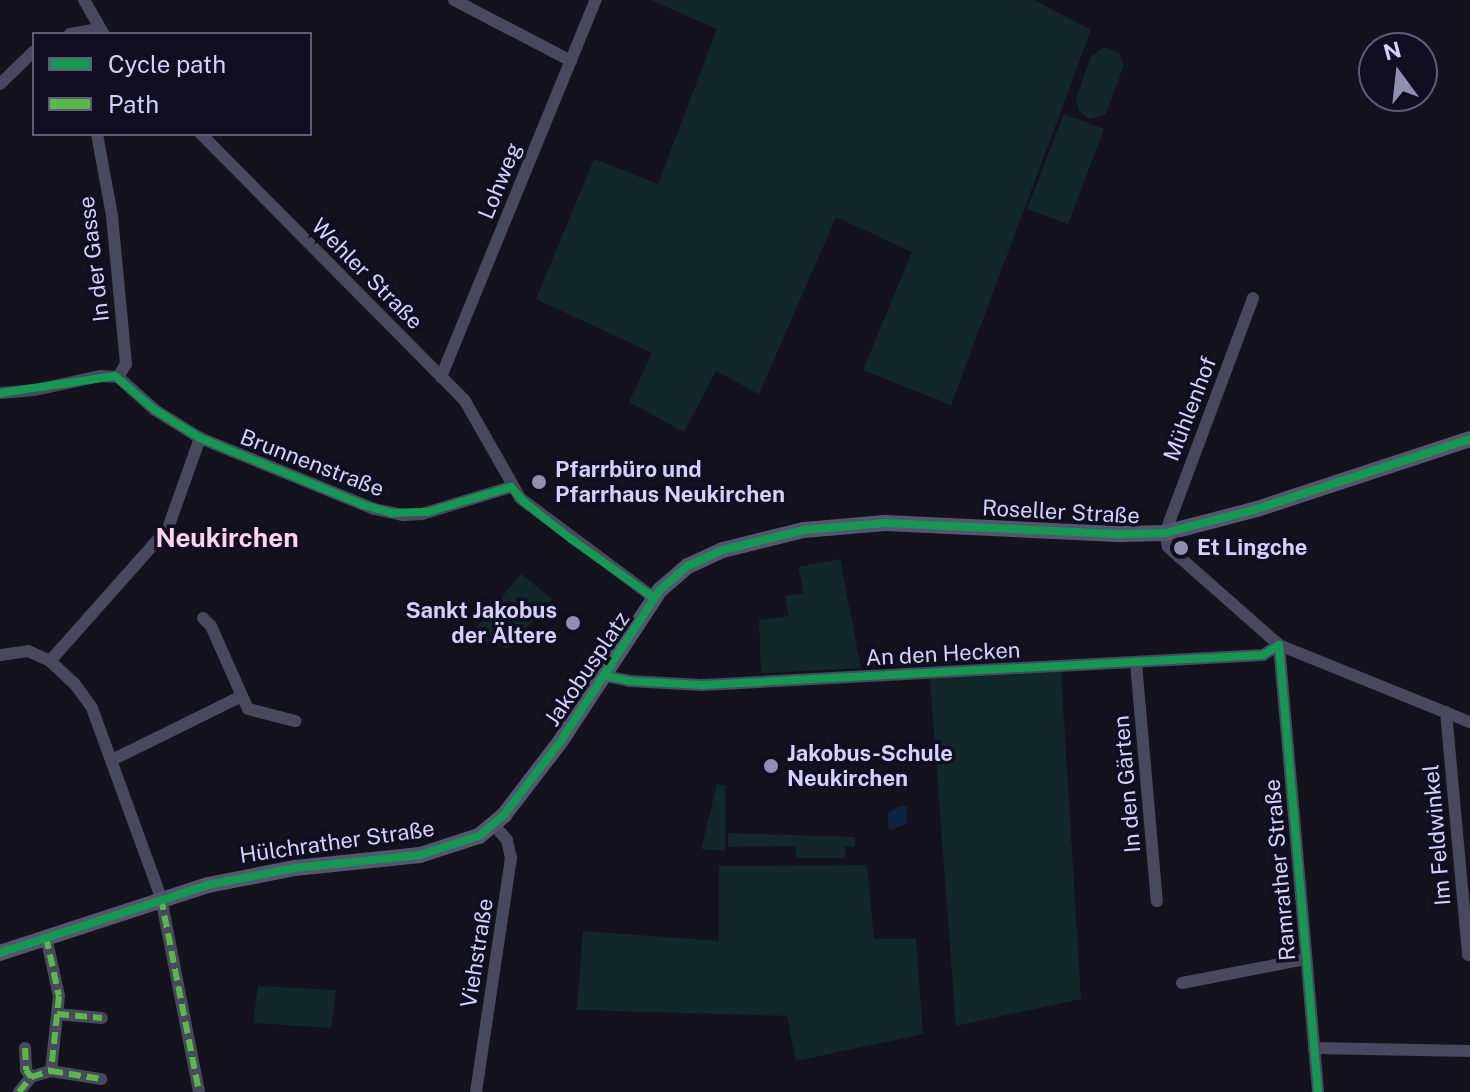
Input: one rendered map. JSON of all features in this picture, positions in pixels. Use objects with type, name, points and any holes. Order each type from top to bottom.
[{"type":"street","points":[[84,0],[99,32]]},
{"type":"street","points":[[454,0],[571,61]]},
{"type":"street","name":"Lohweg","points":[[441,377],[596,0]]},
{"type":"street","points":[[0,84],[32,53]]},
{"type":"street","name":"In der Gasse","points":[[97,136],[112,216],[126,364],[118,377]]},
{"type":"street","name":"Wehler Straße","points":[[203,136],[472,410],[493,451]]},
{"type":"street","name":"Mühlenhof","points":[[1165,533],[1253,298]]},
{"type":"street","points":[[0,393],[35,390],[100,376],[118,377]]},
{"type":"street","name":"Brunnenstraße","points":[[118,377],[155,410],[200,438],[363,505],[392,513],[428,512],[511,487]]},
{"type":"street","points":[[50,661],[171,524],[200,438]]},
{"type":"street","name":"Roseller Straße","points":[[654,598],[679,573],[707,556],[768,537],[828,526],[902,522],[1112,534],[1165,533],[1257,509],[1470,439]]},
{"type":"street","name":"Jakobusplatz","points":[[493,451],[511,487],[559,529],[654,598],[606,676],[494,825]]},
{"type":"street","points":[[1165,533],[1174,554],[1279,645],[1470,722]]},
{"type":"street","points":[[203,618],[211,626],[248,709],[295,721]]},
{"type":"street","name":"An den Hecken","points":[[606,676],[702,685],[1263,655],[1279,645]]},
{"type":"street","name":"Ramrather Straße","points":[[1279,645],[1318,1092]]},
{"type":"street","points":[[0,655],[28,651],[50,661],[90,703],[161,898],[199,1092]]},
{"type":"street","name":"In den Gärten","points":[[1136,663],[1157,901]]},
{"type":"street","points":[[112,760],[242,696]]},
{"type":"street","name":"Im Feldwinkel","points":[[1446,712],[1468,955]]},
{"type":"street","name":"Hülchrather Straße","points":[[0,953],[161,898],[286,869],[392,859],[443,850],[471,840],[494,825]]},
{"type":"street","name":"Viehstraße","points":[[476,1092],[511,858],[508,842],[494,825]]},
{"type":"street","points":[[46,937],[59,996],[51,1071]]},
{"type":"street","points":[[1182,983],[1305,959]]},
{"type":"street","points":[[57,1014],[102,1018]]},
{"type":"street","points":[[25,1048],[26,1070],[31,1077]]},
{"type":"street","points":[[1314,1048],[1470,1051]]},
{"type":"street","points":[[19,1092],[31,1077],[51,1071],[101,1079]]},
{"type":"green space","points":[[650,0],[1034,0],[1091,30],[951,405],[863,370],[912,252],[836,217],[759,394],[716,371],[684,432],[629,402],[652,353],[536,299],[594,159],[658,184],[717,29]]},
{"type":"green space","points":[[1105,47],[1120,54],[1124,65],[1106,114],[1089,119],[1079,111],[1076,99],[1091,56]]},
{"type":"green space","points":[[1064,114],[1104,129],[1068,224],[1027,209]]},
{"type":"green space","points":[[840,559],[861,668],[761,673],[759,620],[789,616],[785,596],[804,593],[798,567]]},
{"type":"green space","points":[[521,574],[552,599],[507,649],[470,635]]},
{"type":"green space","points":[[1061,672],[1081,999],[956,1026],[930,679]]},
{"type":"green space","points":[[717,784],[725,786],[725,851],[701,849]]},
{"type":"green space","points":[[728,833],[855,837],[855,847],[845,846],[845,858],[796,858],[796,846],[728,847]]},
{"type":"green space","points":[[867,865],[874,939],[916,939],[923,1034],[796,1061],[787,1016],[577,1010],[583,931],[719,941],[719,866]]},
{"type":"green space","points":[[258,986],[336,990],[331,1028],[253,1023]]},
{"type":"water","points":[[899,806],[907,806],[907,824],[889,830],[887,814]]},
{"type":"marked path","points":[[161,898],[199,1092]]},
{"type":"marked path","points":[[46,937],[59,996],[51,1071]]},
{"type":"marked path","points":[[57,1014],[102,1018]]},
{"type":"marked path","points":[[25,1048],[26,1070],[31,1077],[51,1071],[101,1079]]},
{"type":"marked path","points":[[19,1092],[31,1077]]},
{"type":"cycle path","points":[[0,393],[115,376],[155,410],[200,438],[363,505],[392,513],[428,512],[511,487],[524,502],[571,539],[654,598]]},
{"type":"cycle path","points":[[0,953],[208,885],[295,868],[420,855],[479,836],[504,815],[560,742],[660,590],[688,566],[723,550],[804,530],[885,523],[1122,534],[1165,533],[1257,509],[1470,439]]},
{"type":"cycle path","points":[[606,676],[629,681],[702,685],[1263,655],[1279,645],[1318,1092]]},
{"type":"place","name":"Pfarrbüro und Pfarrhaus Neukirchen","points":[[539,482]]},
{"type":"place","name":"Et Lingche","points":[[1181,548]]},
{"type":"place","name":"Sankt Jakobus der Ältere","points":[[573,623]]},
{"type":"place","name":"Jakobus-Schule Neukirchen","points":[[771,766]]},
{"type":"district","name":"Neukirchen","points":[[227,538]]}]
